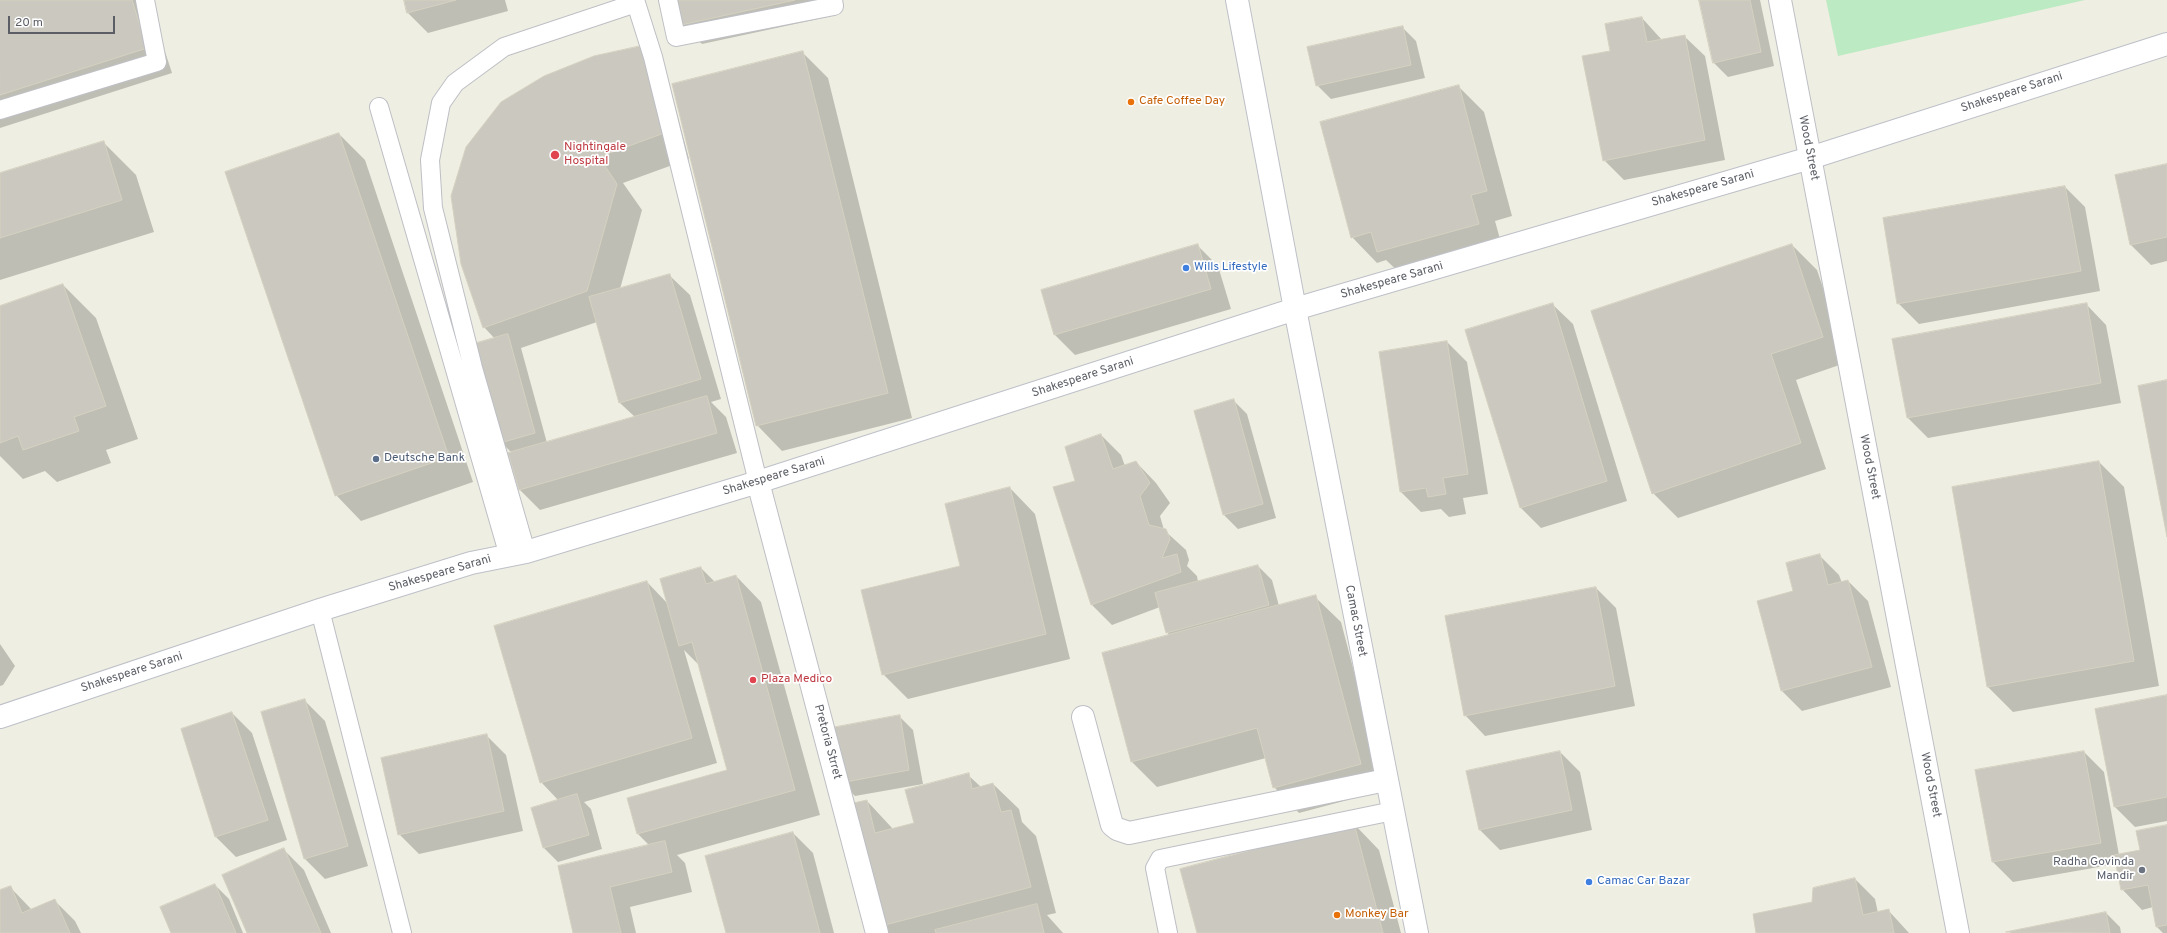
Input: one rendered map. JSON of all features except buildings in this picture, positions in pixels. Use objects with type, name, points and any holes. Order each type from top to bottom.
[{"type":"main road","name":"Camac Street","points":[[1237,0],[1295,309],[1417,933]]},
{"type":"main road","name":"Wood Street","points":[[1780,0],[1958,933]]},
{"type":"main road","name":"Shakespeare Sarani","points":[[0,717],[320,610],[471,563],[518,554],[758,482],[1295,309],[1810,158],[2167,44]]},
{"type":"main road","name":"Pretoria Strret","points":[[758,482],[878,933]]},
{"type":"main road","points":[[1083,717],[1112,825],[1117,829],[1129,833],[1386,780]]},
{"type":"lane","points":[[0,110],[157,62],[145,0]]},
{"type":"lane","points":[[668,0],[676,37],[834,6],[833,0]]},
{"type":"lane","points":[[518,554],[433,208],[430,160],[441,103],[455,83],[504,47],[636,3],[653,57],[758,482]]},
{"type":"lane","points":[[379,107],[518,554]]},
{"type":"lane","points":[[320,610],[402,933]]},
{"type":"lane","points":[[1168,933],[1155,868],[1160,860],[1182,853],[1393,811]]},
{"type":"green space","points":[[1826,0],[2085,0],[1838,56]]},
{"type":"place","name":"Cafe Coffee Day","points":[[1131,102]]},
{"type":"place","name":"Nightingale Hospital","points":[[555,155]]},
{"type":"place","name":"Wills Lifestyle","points":[[1186,268]]},
{"type":"place","name":"Deutsche Bank","points":[[376,459]]},
{"type":"place","name":"Plaza Medico","points":[[753,680]]},
{"type":"place","name":"Radha Govinda Mandir","points":[[2142,870]]},
{"type":"place","name":"Camac Car Bazar","points":[[1589,882]]},
{"type":"place","name":"Monkey Bar","points":[[1337,915]]}]
